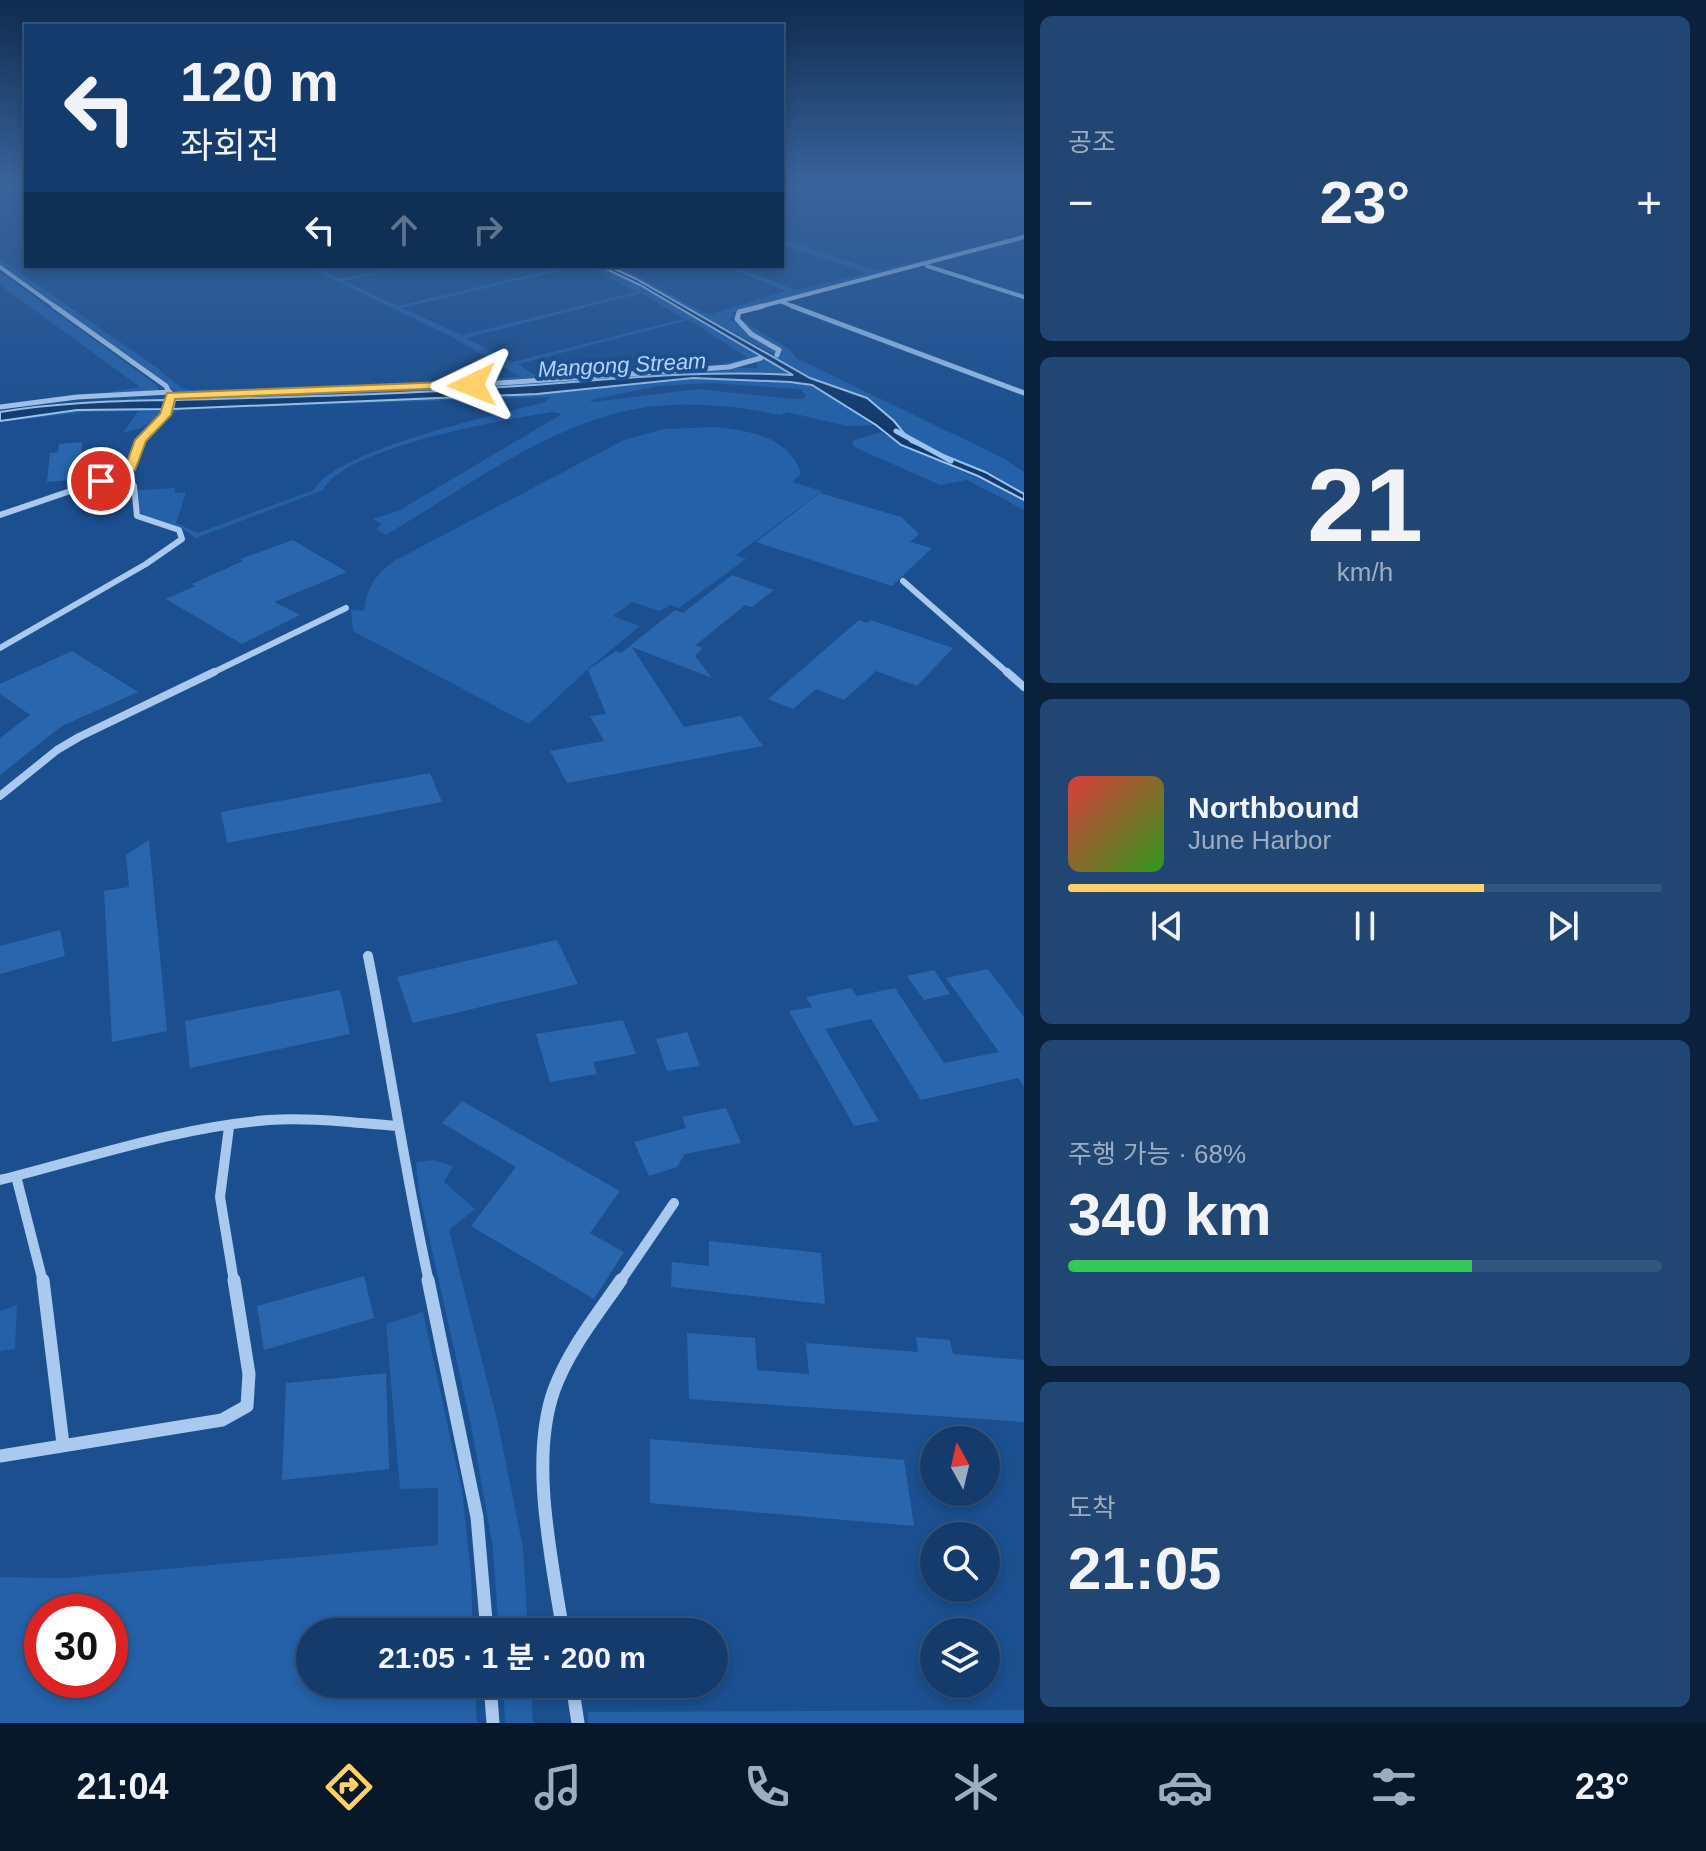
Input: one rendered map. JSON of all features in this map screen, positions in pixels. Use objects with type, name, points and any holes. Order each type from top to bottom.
[{"type":"street","points":[[777,355],[779,350],[744,328],[737,319],[739,312],[924,263]]},
{"type":"street","points":[[0,267],[166,386],[170,396],[166,415],[141,440],[131,467],[126,472],[0,515]]},
{"type":"street","points":[[0,407],[77,397],[501,383],[729,367],[761,358]]},
{"type":"street","points":[[0,648],[134,571],[182,539],[179,530],[137,516],[134,486],[126,472]]},
{"type":"street","points":[[903,581],[1024,687]]},
{"type":"street","points":[[0,796],[57,750],[79,737],[346,608]]},
{"type":"street","points":[[368,956],[395,1089],[397,1126],[467,1460],[477,1517],[486,1618]]},
{"type":"street","points":[[0,1180],[194,1130],[252,1122],[322,1121],[397,1126]]},
{"type":"street","points":[[0,1456],[222,1420],[247,1406],[249,1374],[220,1197],[229,1127]]},
{"type":"street","points":[[16,1176],[46,1294],[63,1444]]},
{"type":"street","points":[[561,1618],[547,1495],[544,1434],[549,1407],[561,1372],[573,1350],[649,1234],[674,1203]]},
{"type":"street","points":[[491,1698],[493,1723]]},
{"type":"street","points":[[574,1698],[578,1723]]},
{"type":"shaded area","points":[[0,263],[6,263],[188,390],[371,386],[520,377],[452,337],[310,268],[319,268],[340,279],[401,268],[344,281],[398,306],[571,268],[402,308],[462,335],[636,292],[591,268],[603,269],[648,289],[761,356],[717,367],[476,383],[180,394],[0,267]],"holes":[[[641,293],[684,319],[512,362],[466,338]],[[689,320],[748,358],[718,365],[536,376],[518,364]]]},
{"type":"shaded area","points":[[839,263],[854,263],[877,271],[908,263],[933,263],[783,302],[911,266],[731,313],[735,317],[729,318],[775,350],[777,353],[774,354],[612,268],[623,268],[711,314],[786,291],[730,268],[739,268],[795,290],[867,273]]},
{"type":"shaded area","points":[[604,268],[612,268],[636,279],[810,378],[867,398],[894,421],[911,442],[985,472],[1024,494],[1024,500],[978,476],[901,445],[876,425],[812,385],[790,382],[693,378],[537,394],[173,409],[175,400],[420,392],[684,375],[793,375],[640,285]]},
{"type":"shaded area","points":[[0,272],[158,386],[158,390],[85,396],[140,387],[0,285]]},
{"type":"shaded area","points":[[740,319],[790,350],[796,358],[1003,458],[1024,472],[1024,494],[985,472],[911,442],[867,398],[810,378],[776,357],[782,354],[781,350],[754,333]]},
{"type":"shaded area","points":[[766,359],[797,376],[687,374],[422,392],[175,400],[333,391],[334,394],[344,394],[344,391],[757,368],[757,362]]},
{"type":"shaded area","points":[[719,377],[811,385],[876,425],[847,426],[787,412],[780,415],[697,405],[663,405],[612,414],[578,426],[511,458],[386,535],[376,529],[381,524],[373,519],[398,511],[562,414],[552,412],[464,429],[393,449],[337,475],[323,490],[196,538],[180,527],[146,517],[139,511],[137,490],[175,488],[175,493],[186,492],[176,523],[198,533],[314,490],[328,475],[384,448],[546,402],[549,397],[183,409],[171,414],[173,409],[537,394]],"holes":[[[710,383],[800,389],[806,395],[803,399],[698,389],[590,400],[659,386]]]},
{"type":"shaded area","points":[[165,400],[163,409],[77,410],[0,421],[0,412],[21,409]]},
{"type":"shaded area","points":[[163,409],[161,415],[141,428],[123,433],[138,411],[86,412],[0,422],[77,410]]},
{"type":"shaded area","points":[[712,427],[752,433],[777,443],[795,461],[801,474],[792,482],[822,491],[736,555],[746,559],[679,608],[670,605],[660,611],[632,602],[613,616],[640,626],[529,724],[353,631],[351,610],[364,611],[373,582],[394,561],[624,440],[664,429]]},
{"type":"shaded area","points":[[881,432],[901,445],[1012,493],[1024,500],[1024,510],[967,480],[940,485],[854,447],[852,441]]},
{"type":"shaded area","points":[[434,1160],[453,1166],[444,1182],[475,1209],[449,1230],[498,1424],[523,1547],[527,1618],[498,1618],[493,1548],[471,1425],[419,1192],[416,1162]]},
{"type":"shaded area","points":[[17,1305],[15,1349],[0,1351],[0,1311]]},
{"type":"shaded area","points":[[423,1312],[462,1491],[473,1618],[296,1618],[296,1698],[476,1698],[477,1723],[0,1723],[0,1577],[65,1578],[438,1545],[438,1488],[400,1489],[386,1324]]},
{"type":"shaded area","points":[[504,1698],[532,1698],[533,1723],[505,1723]]},
{"type":"shaded area","points":[[1024,1710],[1024,1723],[588,1723],[588,1712]]},
{"type":"building","points":[[82,442],[80,479],[47,482],[50,453],[58,452],[59,444]]},
{"type":"building","points":[[820,493],[901,517],[919,534],[910,542],[932,548],[892,586],[756,542]]},
{"type":"building","points":[[293,540],[347,572],[274,602],[300,615],[242,644],[166,599],[243,561],[240,559]]},
{"type":"building","points":[[732,575],[774,590],[752,607],[745,605],[696,645],[703,648],[695,656],[712,678],[632,647],[684,727],[741,716],[763,746],[567,783],[550,751],[604,741],[590,716],[606,714],[588,670],[616,651],[621,653],[675,610],[683,613]]},
{"type":"building","points":[[859,620],[867,623],[871,620],[953,648],[917,686],[876,671],[844,700],[816,689],[793,709],[768,699]]},
{"type":"building","points":[[72,651],[138,692],[62,726],[0,775],[0,738],[30,715],[0,694],[0,684]]},
{"type":"building","points":[[430,773],[442,802],[227,843],[221,812]]},
{"type":"building","points":[[149,840],[167,1031],[112,1042],[104,891],[129,887],[126,855]]},
{"type":"building","points":[[60,930],[65,956],[0,974],[0,946]]},
{"type":"building","points":[[557,940],[578,984],[413,1023],[397,977]]},
{"type":"building","points":[[988,969],[1024,1017],[1024,1087],[1018,1078],[921,1100],[871,1019],[825,1029],[879,1121],[854,1126],[789,1011],[812,1007],[806,997],[851,988],[857,996],[895,988],[944,1063],[999,1052],[946,978]]},
{"type":"building","points":[[934,970],[950,994],[924,1000],[907,976]]},
{"type":"building","points":[[340,990],[350,1034],[190,1068],[185,1021]]},
{"type":"building","points":[[623,1020],[636,1054],[593,1062],[597,1074],[550,1082],[536,1034]]},
{"type":"building","points":[[687,1032],[700,1066],[667,1071],[656,1039]]},
{"type":"building","points":[[462,1101],[620,1191],[590,1233],[624,1252],[594,1299],[471,1226],[516,1167],[442,1123]]},
{"type":"building","points":[[726,1108],[741,1143],[685,1154],[677,1167],[649,1176],[634,1142],[686,1128],[682,1117]]},
{"type":"building","points":[[709,1241],[821,1253],[825,1304],[671,1287],[672,1262],[709,1266]]},
{"type":"building","points":[[364,1276],[374,1318],[264,1350],[257,1306]]},
{"type":"building","points":[[687,1333],[755,1338],[757,1370],[809,1374],[806,1343],[918,1352],[916,1337],[950,1340],[953,1354],[1024,1360],[1024,1422],[689,1399]]},
{"type":"building","points":[[386,1373],[389,1469],[282,1480],[286,1383]]},
{"type":"building","points":[[650,1439],[904,1460],[914,1526],[650,1503]]},
{"type":"waterway","points":[[927,266],[1024,297]]},
{"type":"waterway","points":[[782,302],[792,306]]},
{"type":"waterway","points":[[792,306],[1024,393]]},
{"type":"waterway","points":[[792,306],[797,308]]},
{"type":"waterway","name":"Mangong Stream","points":[[896,431],[951,461]]},
{"type":"route","points":[[101,481],[126,472],[131,467],[141,440],[166,415],[171,396],[472,385]]}]
